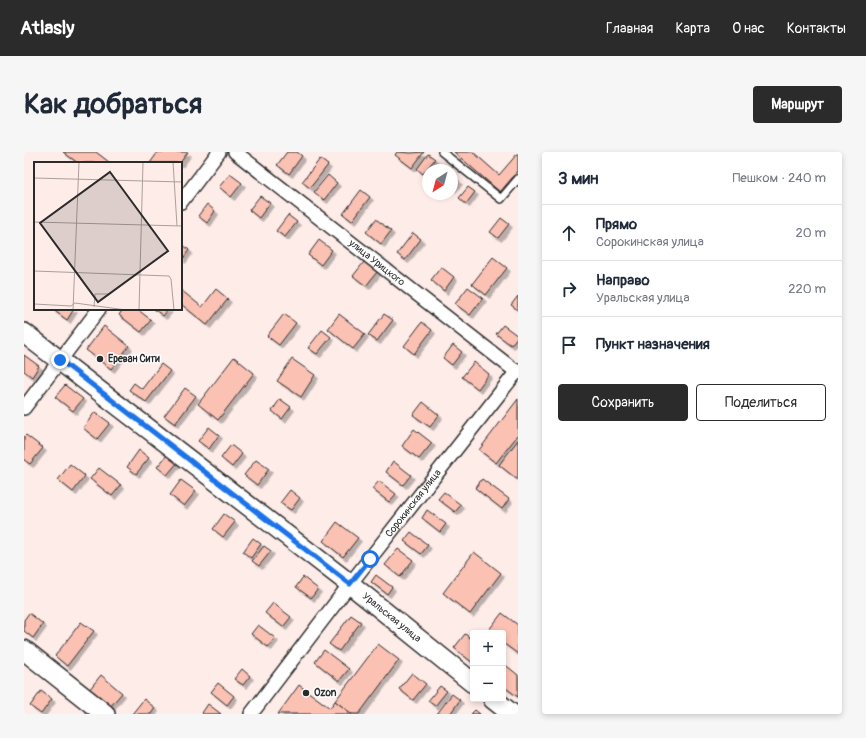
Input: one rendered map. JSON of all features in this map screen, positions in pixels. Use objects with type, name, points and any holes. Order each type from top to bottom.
[{"type":"street","points":[[182,201],[219,152]]},
{"type":"street","name":"улица Урицкого","points":[[235,152],[518,371]]},
{"type":"street","points":[[24,408],[98,310]]},
{"type":"street","name":"Уральская улица","points":[[24,333],[350,584],[470,681]]},
{"type":"street","name":"Сорокинская улица","points":[[251,714],[350,584],[518,371]]},
{"type":"street","points":[[24,650],[105,714]]},
{"type":"street","points":[[497,702],[512,714]]},
{"type":"lane","points":[[442,152],[501,198],[518,179]]},
{"type":"building","points":[[63,152],[96,152],[109,162],[77,162]]},
{"type":"building","points":[[158,152],[188,152],[181,162],[151,162]]},
{"type":"building","points":[[287,152],[297,152],[302,156],[289,174],[277,165]]},
{"type":"building","points":[[397,152],[424,152],[412,168],[395,155]]},
{"type":"building","points":[[454,152],[473,152],[499,175],[518,153],[518,171],[500,192]]},
{"type":"building","points":[[428,154],[435,159],[431,164],[422,164],[422,173],[417,169]]},
{"type":"building","points":[[320,159],[328,165],[310,188],[302,182]]},
{"type":"building","points":[[230,174],[242,183],[231,197],[219,187]]},
{"type":"building","points":[[328,175],[337,183],[324,200],[314,192]]},
{"type":"building","points":[[468,187],[475,192],[466,204],[459,198]]},
{"type":"building","points":[[361,190],[370,197],[352,221],[343,214]]},
{"type":"building","points":[[260,196],[270,203],[259,218],[249,210]]},
{"type":"building","points":[[207,204],[215,211],[207,223],[198,216]]},
{"type":"building","points":[[288,215],[297,222],[285,237],[276,231]]},
{"type":"building","points":[[501,218],[509,224],[498,238],[490,232]]},
{"type":"building","points":[[376,219],[391,231],[381,244],[366,232]]},
{"type":"building","points":[[413,233],[421,239],[405,260],[397,254]]},
{"type":"building","points":[[319,240],[332,250],[321,265],[308,255]]},
{"type":"building","points":[[182,244],[189,250],[182,260]]},
{"type":"building","points":[[493,257],[507,268],[486,295],[472,284]]},
{"type":"building","points":[[364,262],[377,272],[366,286],[353,276]]},
{"type":"building","points":[[441,267],[454,277],[444,291],[431,280]]},
{"type":"building","points":[[468,287],[483,298],[470,315],[455,304]]},
{"type":"building","points":[[216,289],[228,299],[207,325],[182,305],[182,291],[202,307]]},
{"type":"building","points":[[518,296],[518,310],[511,305]]},
{"type":"building","points":[[53,310],[73,310],[67,320]]},
{"type":"building","points":[[122,310],[138,310],[151,320],[141,332],[119,315]]},
{"type":"building","points":[[155,310],[168,310],[163,316]]},
{"type":"building","points":[[284,314],[296,323],[279,345],[267,336]]},
{"type":"building","points":[[339,314],[365,334],[353,349],[328,329]]},
{"type":"building","points":[[384,314],[393,320],[377,341],[368,335]]},
{"type":"building","points":[[422,322],[432,330],[414,354],[404,346]]},
{"type":"building","points":[[503,325],[518,336],[511,345],[496,334]]},
{"type":"building","points":[[104,326],[129,346],[111,369],[86,350]]},
{"type":"building","points":[[322,330],[331,337],[317,354],[308,348]]},
{"type":"building","points":[[453,345],[462,352],[452,365],[443,358]]},
{"type":"building","points":[[24,355],[39,366],[32,377],[24,371]]},
{"type":"building","points":[[234,357],[254,373],[218,420],[198,404]]},
{"type":"building","points":[[292,359],[315,375],[301,397],[277,381]]},
{"type":"building","points":[[474,362],[489,374],[478,389],[462,377]]},
{"type":"building","points":[[161,364],[170,371],[146,402],[129,390],[134,383],[142,389]]},
{"type":"building","points":[[65,385],[83,399],[73,411],[55,397]]},
{"type":"building","points":[[185,388],[196,396],[175,424],[164,416]]},
{"type":"building","points":[[280,399],[291,407],[282,419],[272,411]]},
{"type":"building","points":[[518,399],[518,435],[496,463],[479,450]]},
{"type":"building","points":[[423,402],[439,415],[430,427],[413,415]]},
{"type":"building","points":[[95,412],[110,423],[97,439],[83,428]]},
{"type":"building","points":[[209,427],[219,435],[209,449],[198,441]]},
{"type":"building","points":[[414,429],[432,443],[419,459],[402,446]]},
{"type":"building","points":[[26,435],[43,448],[30,464],[24,460],[24,437]]},
{"type":"building","points":[[518,440],[518,480],[499,465]]},
{"type":"building","points":[[231,445],[242,454],[232,467],[221,458]]},
{"type":"building","points":[[139,450],[149,458],[136,474],[127,467]]},
{"type":"building","points":[[168,454],[178,462],[167,475],[157,467]]},
{"type":"building","points":[[256,460],[269,469],[257,485],[244,475]]},
{"type":"building","points":[[393,461],[411,475],[403,485],[386,472]]},
{"type":"building","points":[[70,464],[85,476],[73,492],[58,480]]},
{"type":"building","points":[[99,468],[121,485],[112,496],[90,479]]},
{"type":"building","points":[[482,479],[509,499],[502,509],[475,488]]},
{"type":"building","points":[[181,480],[196,491],[184,506],[170,495]]},
{"type":"building","points":[[379,481],[396,494],[389,502],[372,489]]},
{"type":"building","points":[[290,490],[300,498],[291,510],[280,503]]},
{"type":"building","points":[[444,492],[461,505],[455,512],[438,499]]},
{"type":"building","points":[[427,510],[446,524],[440,532],[422,518]]},
{"type":"building","points":[[224,514],[235,522],[223,537],[213,529]]},
{"type":"building","points":[[337,522],[358,538],[343,557],[323,541]]},
{"type":"building","points":[[411,532],[428,545],[421,554],[404,541]]},
{"type":"building","points":[[253,538],[261,544],[251,558],[243,552]]},
{"type":"building","points":[[264,546],[271,551],[259,566],[252,561]]},
{"type":"building","points":[[398,549],[413,560],[400,577],[385,565]]},
{"type":"building","points":[[474,552],[501,573],[470,614],[443,593]]},
{"type":"building","points":[[376,575],[392,587],[387,594],[371,582]]},
{"type":"building","points":[[303,577],[318,589],[311,598],[296,587]]},
{"type":"building","points":[[273,603],[291,617],[283,627],[265,613]]},
{"type":"building","points":[[29,613],[43,624],[33,638],[24,631],[24,620]]},
{"type":"building","points":[[502,613],[518,625],[518,654],[506,645],[506,630],[489,630]]},
{"type":"building","points":[[351,615],[361,622],[339,651],[329,644]]},
{"type":"building","points":[[81,622],[94,631],[67,666],[55,656]]},
{"type":"building","points":[[258,625],[275,638],[268,647],[251,634]]},
{"type":"building","points":[[465,634],[470,638],[470,661],[454,648]]},
{"type":"building","points":[[378,644],[399,660],[359,714],[352,714],[335,701]]},
{"type":"building","points":[[324,650],[349,669],[339,681],[315,662]]},
{"type":"building","points":[[506,665],[518,675],[518,697],[506,688]]},
{"type":"building","points":[[242,669],[250,676],[243,685],[234,679]]},
{"type":"building","points":[[412,673],[426,684],[413,700],[399,689]]},
{"type":"building","points":[[101,675],[122,693],[110,707],[89,690]]},
{"type":"building","points":[[218,683],[234,696],[227,705],[211,692]]},
{"type":"building","points":[[299,685],[330,708],[335,701],[352,714],[278,714]]},
{"type":"building","points":[[440,686],[447,691],[435,706],[428,701]]},
{"type":"building","points":[[41,691],[52,699],[41,714],[30,706]]},
{"type":"building","points":[[452,694],[460,700],[450,714],[437,714]]},
{"type":"building","points":[[144,699],[155,708],[151,714],[132,714]]},
{"type":"building","points":[[208,704],[221,714],[203,714],[202,713]]},
{"type":"building","points":[[475,710],[480,714],[471,714]]},
{"type":"place","name":"Ереван Сити","points":[[100,359]]},
{"type":"place","name":"Ozon","points":[[306,693]]},
{"type":"route","points":[[60,360],[350,584],[370,559]]}]
